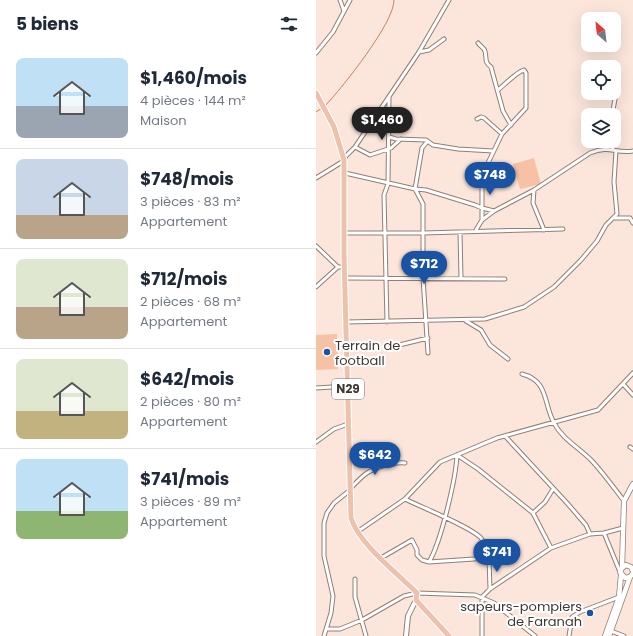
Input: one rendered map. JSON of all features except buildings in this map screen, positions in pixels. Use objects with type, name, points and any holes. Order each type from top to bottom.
[{"type":"main road","name":"N29","points":[[316,93],[334,127],[344,160],[344,234],[341,267],[345,278],[349,491],[351,518],[357,532],[370,549],[417,593]]},
{"type":"main road","points":[[621,597],[624,501],[633,484]]},
{"type":"main road","points":[[622,557],[631,570]]},
{"type":"main road","points":[[621,572],[625,578],[631,570]]},
{"type":"main road","points":[[621,572],[631,570]]},
{"type":"main road","points":[[605,636],[609,632],[631,570]]},
{"type":"main road","points":[[417,593],[416,600],[449,636]]},
{"type":"street","points":[[340,0],[344,13]]},
{"type":"street","points":[[316,53],[333,32],[350,0]]},
{"type":"street","points":[[316,178],[344,160],[355,147],[419,52],[449,0]]},
{"type":"street","points":[[419,52],[429,50],[444,39]]},
{"type":"street","points":[[478,43],[484,50],[487,65],[491,67],[503,110],[511,125]]},
{"type":"street","points":[[486,167],[502,134],[526,108],[526,73],[524,70],[520,71],[510,82],[498,90]]},
{"type":"street","points":[[387,322],[384,196],[388,184],[390,149],[389,97]]},
{"type":"street","points":[[379,112],[385,112],[390,115]]},
{"type":"street","points":[[477,119],[481,117],[484,118],[502,134]]},
{"type":"street","points":[[389,137],[426,140],[434,146],[493,151]]},
{"type":"street","points":[[355,147],[370,155],[390,149],[402,139]]},
{"type":"street","points":[[427,142],[422,148],[415,189],[423,204],[423,278],[428,353]]},
{"type":"street","points":[[476,230],[482,220],[494,211],[534,190],[590,153],[598,149],[615,149],[621,152],[633,151]]},
{"type":"street","points":[[346,322],[466,321],[485,319],[524,307],[539,299],[554,287],[581,260],[597,241],[606,225],[617,214],[614,182],[615,149]]},
{"type":"street","points":[[345,173],[388,184],[426,190],[494,211]]},
{"type":"street","points":[[482,183],[482,220]]},
{"type":"street","points":[[534,190],[533,203],[544,230]]},
{"type":"street","points":[[614,218],[630,218],[633,223]]},
{"type":"street","points":[[344,234],[424,234],[476,230],[563,229]]},
{"type":"street","points":[[460,232],[461,278]]},
{"type":"street","points":[[316,246],[341,267],[316,287]]},
{"type":"street","points":[[345,278],[505,278]]},
{"type":"street","points":[[466,321],[481,330],[490,345],[508,359]]},
{"type":"street","points":[[391,347],[428,338]]},
{"type":"street","points":[[357,532],[405,499],[440,462],[497,438],[598,410],[633,373]]},
{"type":"street","points":[[522,374],[533,377],[539,384],[553,422],[560,432],[593,462],[624,501]]},
{"type":"street","points":[[623,384],[633,395]]},
{"type":"street","points":[[316,388],[348,386]]},
{"type":"street","points":[[316,442],[334,430],[348,424]]},
{"type":"street","points":[[505,436],[553,489],[567,502],[586,525],[590,534]]},
{"type":"street","points":[[457,455],[478,469],[533,513],[551,548]]},
{"type":"street","points":[[429,562],[444,518],[457,464],[457,455]]},
{"type":"street","points":[[324,636],[328,629],[332,596],[324,556],[324,523],[327,513],[349,491],[361,476],[370,470],[399,462],[405,463]]},
{"type":"street","points":[[533,513],[550,496],[553,489]]},
{"type":"street","points":[[405,499],[480,537],[489,558],[490,589]]},
{"type":"street","points":[[482,636],[482,597],[490,589],[551,548],[590,534],[604,533],[623,528]]},
{"type":"street","points":[[604,533],[621,572]]},
{"type":"street","points":[[381,558],[412,540],[417,550],[417,555],[422,560],[429,562],[489,558]]},
{"type":"street","points":[[355,579],[355,597],[366,636]]},
{"type":"street","points":[[328,629],[340,629],[362,620],[399,598],[417,593],[475,595],[482,597],[494,603],[535,636]]},
{"type":"street","points":[[569,636],[572,617],[580,612],[621,597]]},
{"type":"street","points":[[406,636],[408,616],[416,600]]},
{"type":"street","points":[[609,632],[624,636]]},
{"type":"shaded area","points":[[534,158],[541,184],[520,189],[513,164]]},
{"type":"shaded area","name":"Terrain de football","points":[[337,334],[338,369],[316,370],[316,335]]},
{"type":"waterway","points":[[325,106],[355,70],[377,38],[392,10],[394,0]]},
{"type":"waterway","points":[[316,112],[322,108]]},
{"type":"place","name":"Terrain de football","points":[[327,352]]},
{"type":"place","name":"sapeurs-pompiers de Faranah","points":[[590,613]]}]
